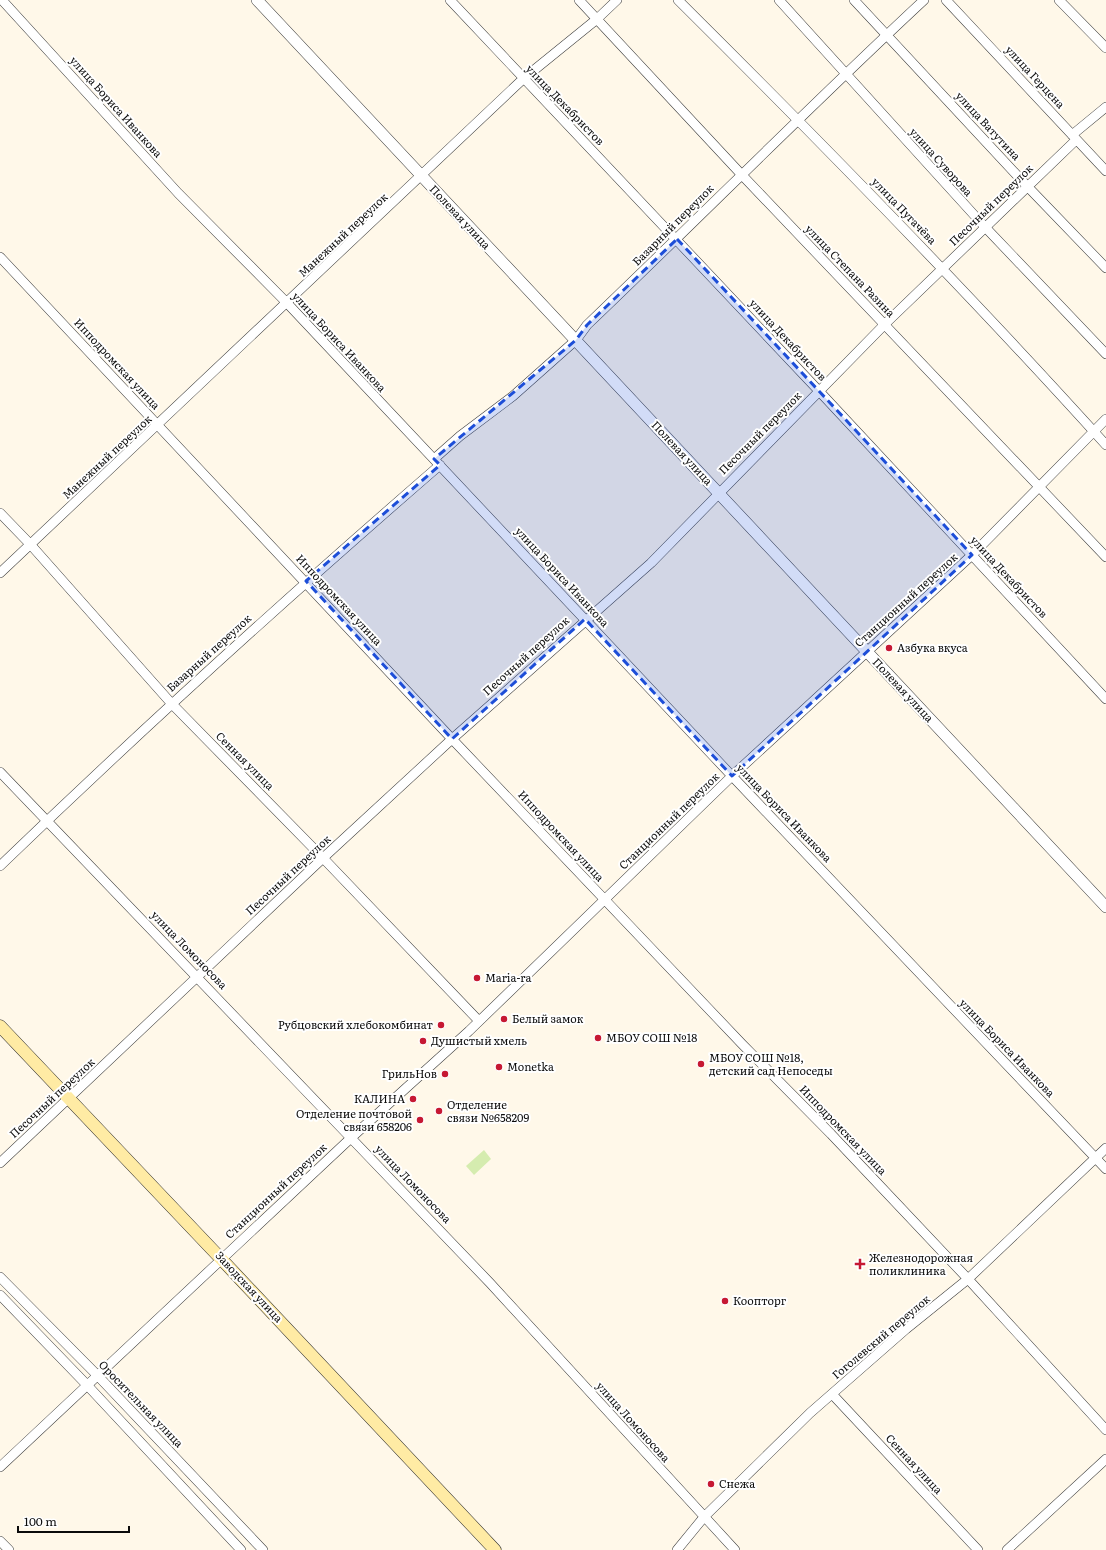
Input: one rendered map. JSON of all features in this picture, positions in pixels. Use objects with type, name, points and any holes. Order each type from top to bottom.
[{"type":"main road","name":"Заводская улица","points":[[0,1026],[222,1258],[495,1550]]},
{"type":"street","name":"улица Бориса Иванкова","points":[[2,0],[178,193],[287,303],[732,776],[1106,1169]]},
{"type":"street","name":"Полевая улица","points":[[257,0],[1106,907]]},
{"type":"street","name":"улица Декабристов","points":[[450,0],[819,391],[1106,699]]},
{"type":"street","name":"улица Степана Разина","points":[[579,0],[741,174],[1041,487],[1106,557]]},
{"type":"street","name":"Манежный переулок","points":[[0,573],[524,79],[597,19],[617,0]]},
{"type":"street","name":"улица Пугачёва","points":[[678,0],[798,119],[943,268],[1106,445]]},
{"type":"street","name":"улица Суворова","points":[[779,0],[985,227],[1106,354]]},
{"type":"street","name":"улица Ватутина","points":[[854,0],[1027,186],[1106,268]]},
{"type":"street","name":"Базарный переулок","points":[[0,866],[171,704],[437,462],[460,436],[513,396],[576,340],[587,325],[677,240],[741,174],[924,0]]},
{"type":"street","name":"улица Герцена","points":[[946,0],[1106,171]]},
{"type":"street","points":[[1060,0],[1106,48]]},
{"type":"street","name":"Песочный переулок","points":[[0,1163],[70,1099],[197,976],[323,858],[452,739],[650,563],[885,324],[1106,108]]},
{"type":"street","name":"Ипподромская улица","points":[[0,257],[306,581],[452,739],[831,1134],[1106,1430]]},
{"type":"street","name":"Станционный переулок","points":[[0,1467],[222,1258],[479,1021],[732,776],[972,555],[1041,487],[1106,419]]},
{"type":"street","name":"Сенная улица","points":[[0,513],[30,544],[171,704],[323,858],[479,1021]]},
{"type":"street","name":"улица Ломоносова","points":[[0,772],[352,1137],[490,1283],[735,1550]]},
{"type":"street","name":"Гоголевский переулок","points":[[677,1550],[704,1517],[810,1413],[906,1329],[968,1280],[1106,1148]]},
{"type":"street","name":"Оросительная улица","points":[[0,1277],[98,1376],[263,1550]]},
{"type":"street","points":[[0,1295],[87,1385],[241,1550]]},
{"type":"street","name":"Сенная улица","points":[[832,1394],[978,1550]]},
{"type":"street","points":[[1006,1550],[1106,1459]]},
{"type":"street","points":[[0,1541],[9,1550]]},
{"type":"highlighted area","points":[[677,239],[972,555],[732,776],[585,619],[452,739],[306,581],[440,465],[434,459],[576,340],[587,325]]},
{"type":"green space","points":[[484,1150],[491,1159],[474,1175],[466,1166]]},
{"type":"place","name":"Азбука вкуса","points":[[889,648]]},
{"type":"place","name":"Maria-ra","points":[[477,978]]},
{"type":"place","name":"Белый замок","points":[[504,1019]]},
{"type":"place","name":"Рубцовский хлебокомбинат","points":[[441,1025]]},
{"type":"place","name":"МБОУ СОШ №18","points":[[598,1038]]},
{"type":"place","name":"Душистый хмель","points":[[423,1041]]},
{"type":"place","name":"МБОУ СОШ №18, детский сад Непоседы","points":[[701,1064]]},
{"type":"place","name":"Monetka","points":[[499,1067]]},
{"type":"place","name":"ГрильНов","points":[[445,1074]]},
{"type":"place","name":"КАЛИНА","points":[[413,1099]]},
{"type":"place","name":"Отделение связи №658209","points":[[439,1111]]},
{"type":"place","name":"Отделение почтовой связи 658206","points":[[420,1120]]},
{"type":"place","name":"Железнодорожная поликлиника","points":[[860,1264]]},
{"type":"place","name":"Коопторг","points":[[725,1301]]},
{"type":"place","name":"Снежа","points":[[711,1484]]}]
